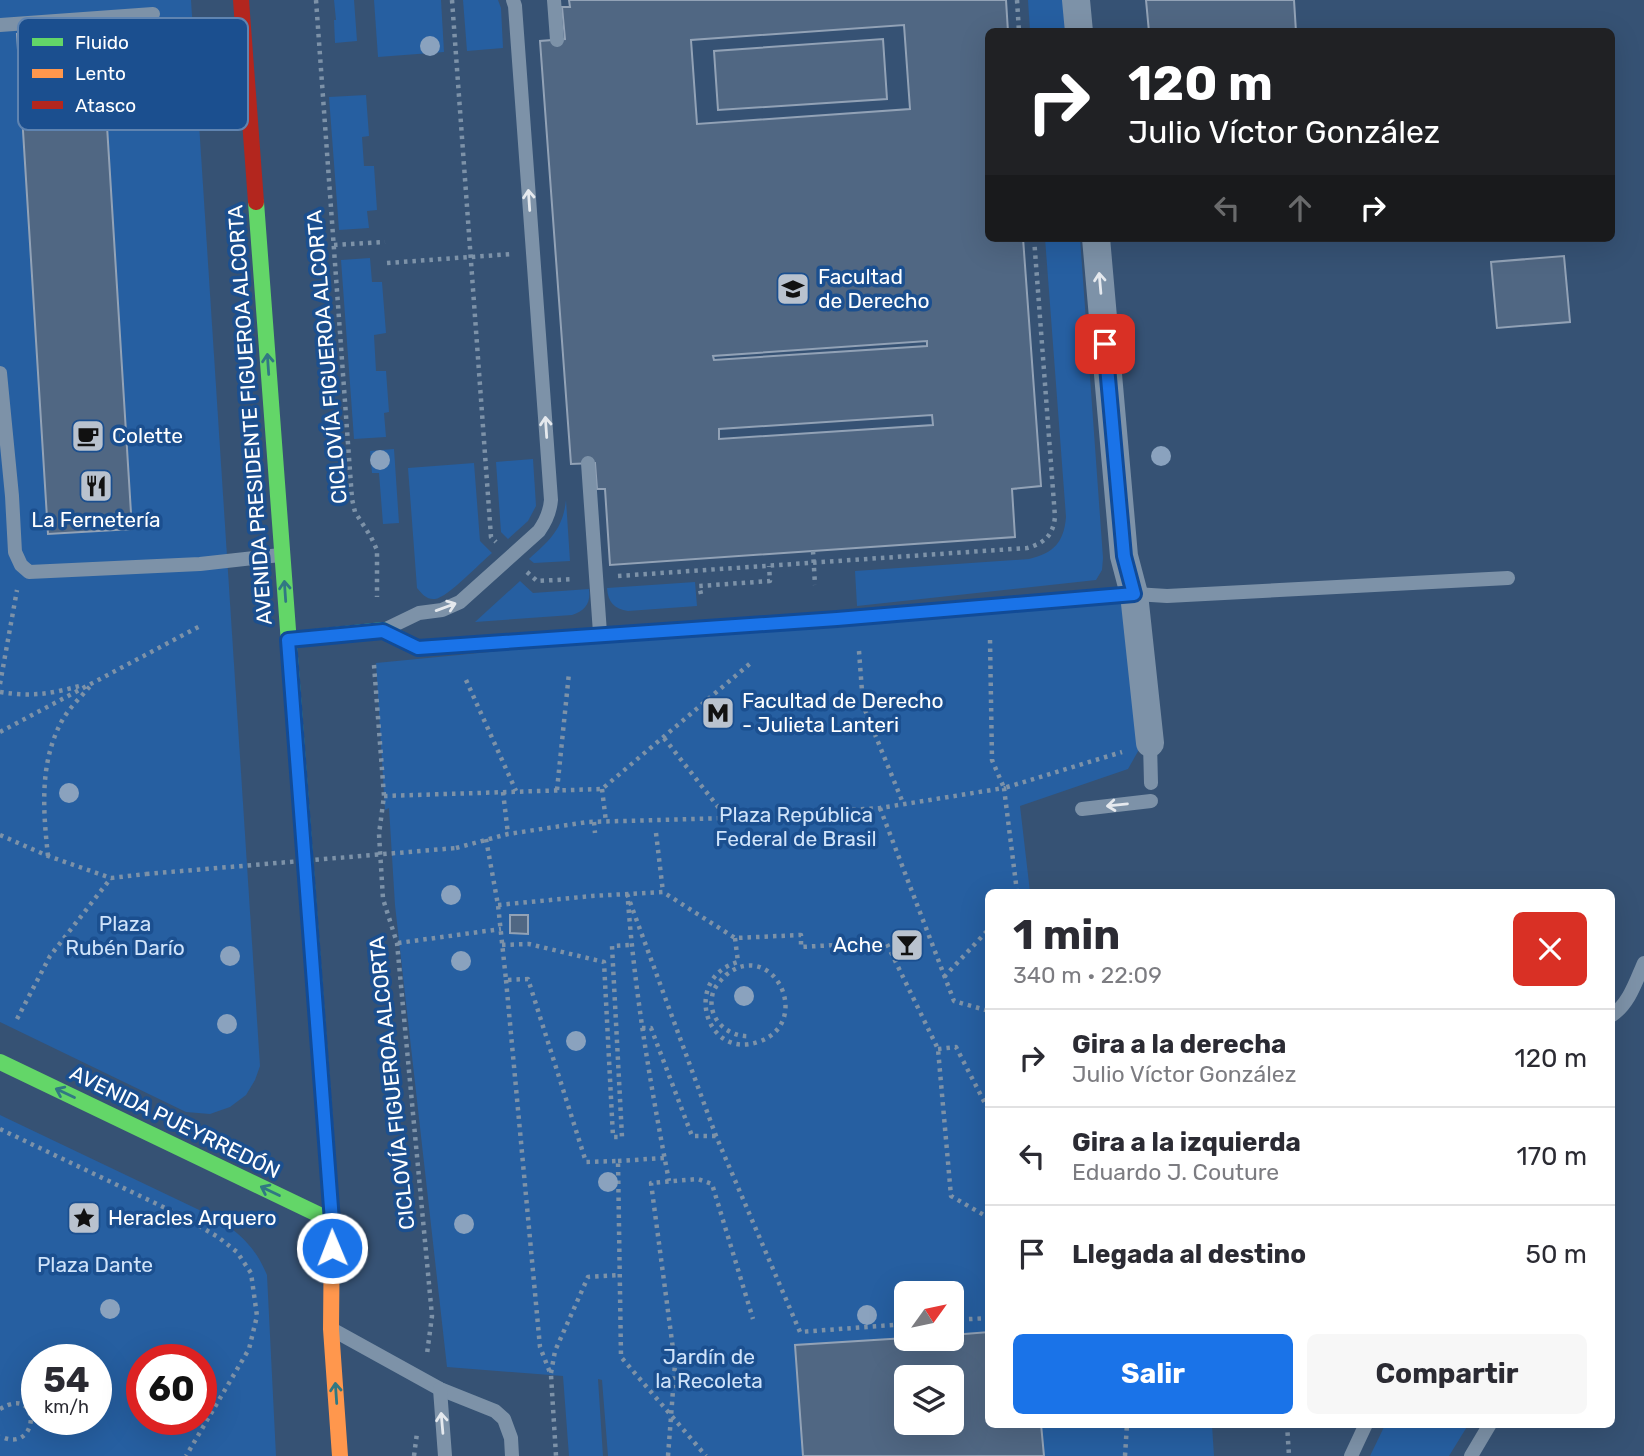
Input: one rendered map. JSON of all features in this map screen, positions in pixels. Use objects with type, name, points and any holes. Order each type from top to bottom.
[{"type":"main road","name":"AVENIDA PRESIDENTE FIGUEROA ALCORTA","points":[[240,0],[241,18]]},
{"type":"main road","name":"AVENIDA PRESIDENTE FIGUEROA ALCORTA","points":[[248,106],[332,1221],[331,1329],[340,1456]]},
{"type":"main road","points":[[288,640],[380,631],[418,648],[851,618],[1134,594]]},
{"type":"main road","name":"AVENIDA PUEYRREDÓN","points":[[0,1062],[332,1221]]},
{"type":"street","points":[[1076,0],[1079,28]]},
{"type":"street","points":[[1096,242],[1124,556],[1134,594],[1150,743]]},
{"type":"lane","points":[[380,631],[419,613],[442,610],[460,602],[539,531],[550,509],[513,0]]},
{"type":"lane","points":[[554,0],[557,40]]},
{"type":"lane","points":[[97,18],[153,14]]},
{"type":"lane","points":[[0,25],[18,24]]},
{"type":"lane","points":[[0,373],[15,552],[21,565],[29,572],[200,564],[282,555]]},
{"type":"lane","points":[[588,463],[601,636]]},
{"type":"lane","points":[[1134,594],[1167,596],[1508,578]]},
{"type":"lane","points":[[1150,743],[1151,783]]},
{"type":"lane","points":[[1082,808],[1151,801]]},
{"type":"lane","points":[[1615,1013],[1630,993],[1644,963]]},
{"type":"lane","points":[[331,1329],[440,1389],[495,1411],[505,1419],[511,1438],[512,1456]]},
{"type":"lane","points":[[440,1389],[445,1456]]},
{"type":"lane","points":[[1351,1456],[1364,1428]]},
{"type":"lane","points":[[1471,1456],[1488,1428]]},
{"type":"path","name":"CICLOVÍA FIGUEROA ALCORTA","points":[[316,0],[352,499],[355,512],[377,550],[380,631],[373,671],[384,796],[379,834],[383,899],[397,943],[432,1316],[424,1380]]},
{"type":"path","points":[[452,0],[491,537],[537,582],[577,579]]},
{"type":"path","points":[[1017,0],[1019,28]]},
{"type":"path","points":[[334,245],[385,242]]},
{"type":"path","points":[[618,576],[1027,548],[1046,540],[1051,534],[1055,517],[1034,242]]},
{"type":"path","points":[[387,263],[519,254]]},
{"type":"path","points":[[813,551],[814,573]]},
{"type":"path","points":[[0,684],[21,565]]},
{"type":"path","points":[[769,566],[770,576]]},
{"type":"path","points":[[0,732],[202,625]]},
{"type":"path","points":[[990,636],[992,760],[1004,788],[1017,889]]},
{"type":"path","points":[[857,641],[863,705],[904,803]]},
{"type":"path","points":[[384,796],[602,789],[755,659]]},
{"type":"path","points":[[557,790],[569,673]]},
{"type":"path","points":[[464,675],[516,791]]},
{"type":"path","points":[[0,692],[21,695],[52,694],[93,682]]},
{"type":"path","points":[[48,856],[43,815],[45,773],[51,744],[64,717],[93,682]]},
{"type":"path","points":[[664,738],[726,818]]},
{"type":"path","points":[[0,835],[48,856],[111,877],[456,848],[508,834],[594,822],[726,818],[880,808],[1004,788],[1150,743]]},
{"type":"path","points":[[602,789],[606,822]]},
{"type":"path","points":[[503,792],[508,834]]},
{"type":"path","points":[[880,808],[954,1001],[985,1011]]},
{"type":"path","points":[[594,822],[595,833]]},
{"type":"path","points":[[656,833],[663,892]]},
{"type":"path","points":[[486,839],[501,929],[540,1347],[551,1375]]},
{"type":"path","points":[[17,1020],[50,956],[111,877]]},
{"type":"path","points":[[498,905],[663,892],[735,939],[801,935],[801,947],[886,942],[938,1049],[951,1196],[985,1216]]},
{"type":"path","points":[[627,894],[642,1028],[669,1181]]},
{"type":"path","points":[[627,894],[716,1136],[800,1332],[894,1325]]},
{"type":"path","points":[[397,943],[501,929]]},
{"type":"path","points":[[944,977],[985,933]]},
{"type":"path","points":[[735,939],[738,962],[720,971],[711,981],[706,993],[705,1007],[708,1021],[716,1032],[727,1040],[739,1044],[765,1040],[775,1032],[786,1008],[785,995],[772,974],[754,967],[740,968],[725,977],[714,989],[711,1005],[719,1023],[733,1034],[751,1037]]},
{"type":"path","points":[[502,945],[529,944],[604,962],[614,1137],[622,1137],[612,946],[631,945]]},
{"type":"path","points":[[506,980],[528,979],[586,1163],[664,1158]]},
{"type":"path","points":[[642,1028],[651,1028],[692,1136],[716,1136]]},
{"type":"path","points":[[938,1049],[956,1047],[985,1103]]},
{"type":"path","points":[[0,1129],[180,1215],[218,1237],[237,1252],[251,1273],[257,1316],[249,1349],[186,1456]]},
{"type":"path","points":[[618,1161],[621,1357],[706,1456]]},
{"type":"path","points":[[668,1456],[675,1364],[651,1183],[698,1179],[712,1184],[753,1319]]},
{"type":"path","points":[[556,1456],[551,1375],[555,1351],[588,1277],[620,1275]]},
{"type":"path","points":[[964,1319],[985,1318]]},
{"type":"path","points":[[0,1409],[6,1405],[17,1404],[27,1410],[32,1422],[23,1438],[11,1441],[0,1436]]},
{"type":"path","points":[[1125,1456],[1127,1428]]},
{"type":"path","points":[[1287,1428],[1289,1456]]},
{"type":"path","points":[[414,1456],[418,1431]]},
{"type":"green space","name":"Plaza Rubén Darío","points":[[0,0],[191,0],[192,18],[18,18],[18,130],[199,130],[260,1066],[246,1095],[230,1107],[210,1114],[186,1112],[0,1022]]},
{"type":"green space","points":[[334,0],[354,0],[357,41],[335,43]]},
{"type":"green space","points":[[374,0],[441,0],[444,52],[378,57]]},
{"type":"green space","points":[[463,0],[498,0],[501,8],[503,48],[467,51]]},
{"type":"green space","points":[[1028,0],[1063,0],[1065,28],[1030,28]]},
{"type":"green space","points":[[366,95],[369,136],[362,137],[364,166],[374,166],[377,210],[367,211],[369,228],[339,230],[329,97]]},
{"type":"green space","points":[[1045,242],[1080,242],[1102,570],[1096,580],[857,606],[855,571],[1029,559],[1051,550],[1056,545],[1063,533],[1066,517]]},
{"type":"green space","points":[[370,258],[372,282],[382,282],[386,333],[374,335],[376,371],[386,371],[389,412],[384,413],[386,437],[354,439],[341,260]]},
{"type":"green space","points":[[394,449],[399,523],[383,524],[379,473],[372,473],[370,451]]},
{"type":"green space","points":[[533,459],[536,506],[528,521],[508,539],[501,532],[496,462]]},
{"type":"green space","points":[[474,463],[480,541],[492,553],[447,593],[430,599],[417,588],[408,468]]},
{"type":"green space","points":[[566,500],[570,561],[534,563],[529,559],[559,526]]},
{"type":"green space","points":[[520,581],[533,593],[589,589],[588,602],[584,609],[572,615],[475,622]]},
{"type":"green space","points":[[695,582],[697,606],[628,611],[613,604],[607,588]]},
{"type":"green space","name":"Plaza República Federal de Brasil","points":[[1122,599],[1141,746],[1128,769],[1020,806],[1030,889],[985,889],[985,1428],[1212,1428],[1214,1456],[608,1456],[602,1380],[598,1379],[603,1456],[569,1456],[563,1376],[447,1367],[395,905],[389,808],[385,810],[376,663]]},
{"type":"green space","name":"Plaza Dante","points":[[0,1115],[216,1218],[252,1249],[267,1275],[276,1456],[0,1456]]},
{"type":"green space","points":[[1383,1428],[1466,1428],[1449,1456],[1370,1456]]},
{"type":"building","name":"Facultad de Derecho","points":[[569,0],[1006,0],[1008,28],[985,28],[985,242],[1023,242],[1041,486],[1012,489],[1015,537],[610,565],[605,489],[597,489],[595,463],[571,464],[540,41],[565,39],[562,7],[570,7]],"holes":[[[904,25],[910,109],[697,124],[691,40]],[[927,341],[927,346],[714,360],[713,356]],[[932,415],[933,425],[719,439],[719,429]]]},
{"type":"building","points":[[1146,0],[1294,0],[1296,28],[1149,28]]},
{"type":"building","points":[[883,39],[887,99],[718,110],[714,51]]},
{"type":"building","points":[[23,130],[107,130],[132,529],[48,534]]},
{"type":"building","points":[[1564,256],[1570,322],[1497,328],[1491,262]]},
{"type":"building","points":[[510,915],[528,915],[528,934],[510,933]]},
{"type":"building","points":[[985,1332],[985,1428],[1041,1428],[1044,1456],[803,1456],[795,1345],[894,1339],[894,1351],[964,1351],[964,1334]]},
{"type":"traffic: fast","points":[[256,202],[324,1111]]},
{"type":"traffic: fast","points":[[288,640],[383,630],[418,648],[837,619],[1134,594]]},
{"type":"traffic: fast","points":[[0,1062],[332,1221]]},
{"type":"traffic: slow","points":[[324,1111],[332,1221],[331,1329],[340,1456]]},
{"type":"traffic: jam","points":[[241,0],[242,18]]},
{"type":"traffic: jam","points":[[248,94],[256,202]]},
{"type":"place","name":"Facultad de Derecho","points":[[793,289]]},
{"type":"place","name":"Colette","points":[[88,436]]},
{"type":"place","name":"La Fernetería","points":[[96,486]]},
{"type":"place","name":"Facultad de Derecho - Julieta Lanteri","points":[[718,713]]},
{"type":"place","name":"Ache","points":[[907,945]]},
{"type":"place","name":"Heracles Arquero","points":[[84,1218]]},
{"type":"route","points":[[332,1248],[288,640],[383,631],[418,648],[837,619],[1134,594],[1124,556],[1105,344]]},
{"type":"park label","name":"Jardín de la Recoleta","points":[[709,1369]]}]
